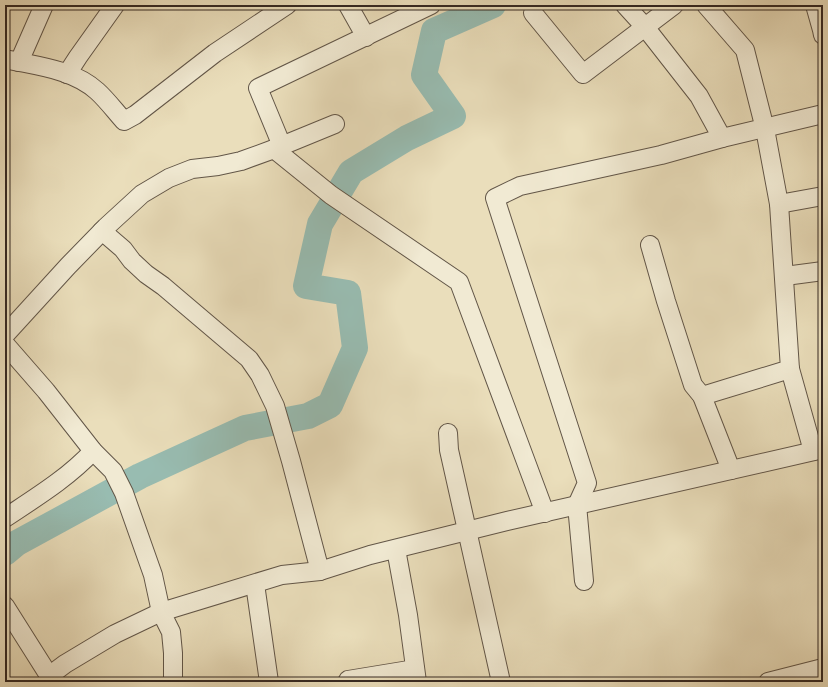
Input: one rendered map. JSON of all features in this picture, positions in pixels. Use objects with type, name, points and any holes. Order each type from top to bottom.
[{"type":"street","points":[[44,5],[10,64],[67,74],[84,82],[97,91],[124,121],[135,115],[215,53],[287,5]]},
{"type":"street","points":[[67,74],[115,5]]},
{"type":"street","points":[[348,5],[366,37]]},
{"type":"street","points":[[431,5],[258,88],[278,148],[331,195],[459,282],[545,513]]},
{"type":"street","points":[[625,5],[645,27],[699,96],[722,138]]},
{"type":"street","points":[[532,13],[583,74],[674,5]]},
{"type":"street","points":[[5,606],[51,679],[65,664],[115,634],[161,612],[282,575],[320,571],[370,554],[818,450],[790,369],[779,204],[765,129],[745,50],[706,5]]},
{"type":"street","points":[[815,5],[823,35]]},
{"type":"street","points":[[584,581],[577,505],[587,483],[495,198],[520,186],[661,155],[722,138],[823,114]]},
{"type":"street","points":[[5,335],[102,231],[142,194],[169,178],[192,169],[218,166],[241,161],[278,148],[335,124]]},
{"type":"street","points":[[779,204],[823,196]]},
{"type":"street","points":[[102,231],[123,249],[132,261],[146,274],[163,286],[248,359],[260,376],[275,406],[297,481],[320,571]]},
{"type":"street","points":[[650,245],[693,385],[702,396],[731,470]]},
{"type":"street","points":[[785,276],[823,271]]},
{"type":"street","points":[[5,344],[46,391],[92,451],[113,471],[124,493],[153,575],[161,612],[171,632],[174,653],[173,682]]},
{"type":"street","points":[[702,396],[790,369]]},
{"type":"street","points":[[448,433],[449,450],[501,682]]},
{"type":"street","points":[[5,518],[77,467],[92,451]]},
{"type":"street","points":[[349,682],[348,680],[416,675],[408,615],[396,548]]},
{"type":"street","points":[[254,584],[269,682]]},
{"type":"street","points":[[768,682],[786,680],[823,668]]},
{"type":"waterway","points":[[5,553],[17,543],[140,476],[245,428],[308,416],[330,405],[355,348],[348,293],[306,286],[320,224],[351,172],[407,138],[453,116],[424,75],[434,31],[493,5]]}]
